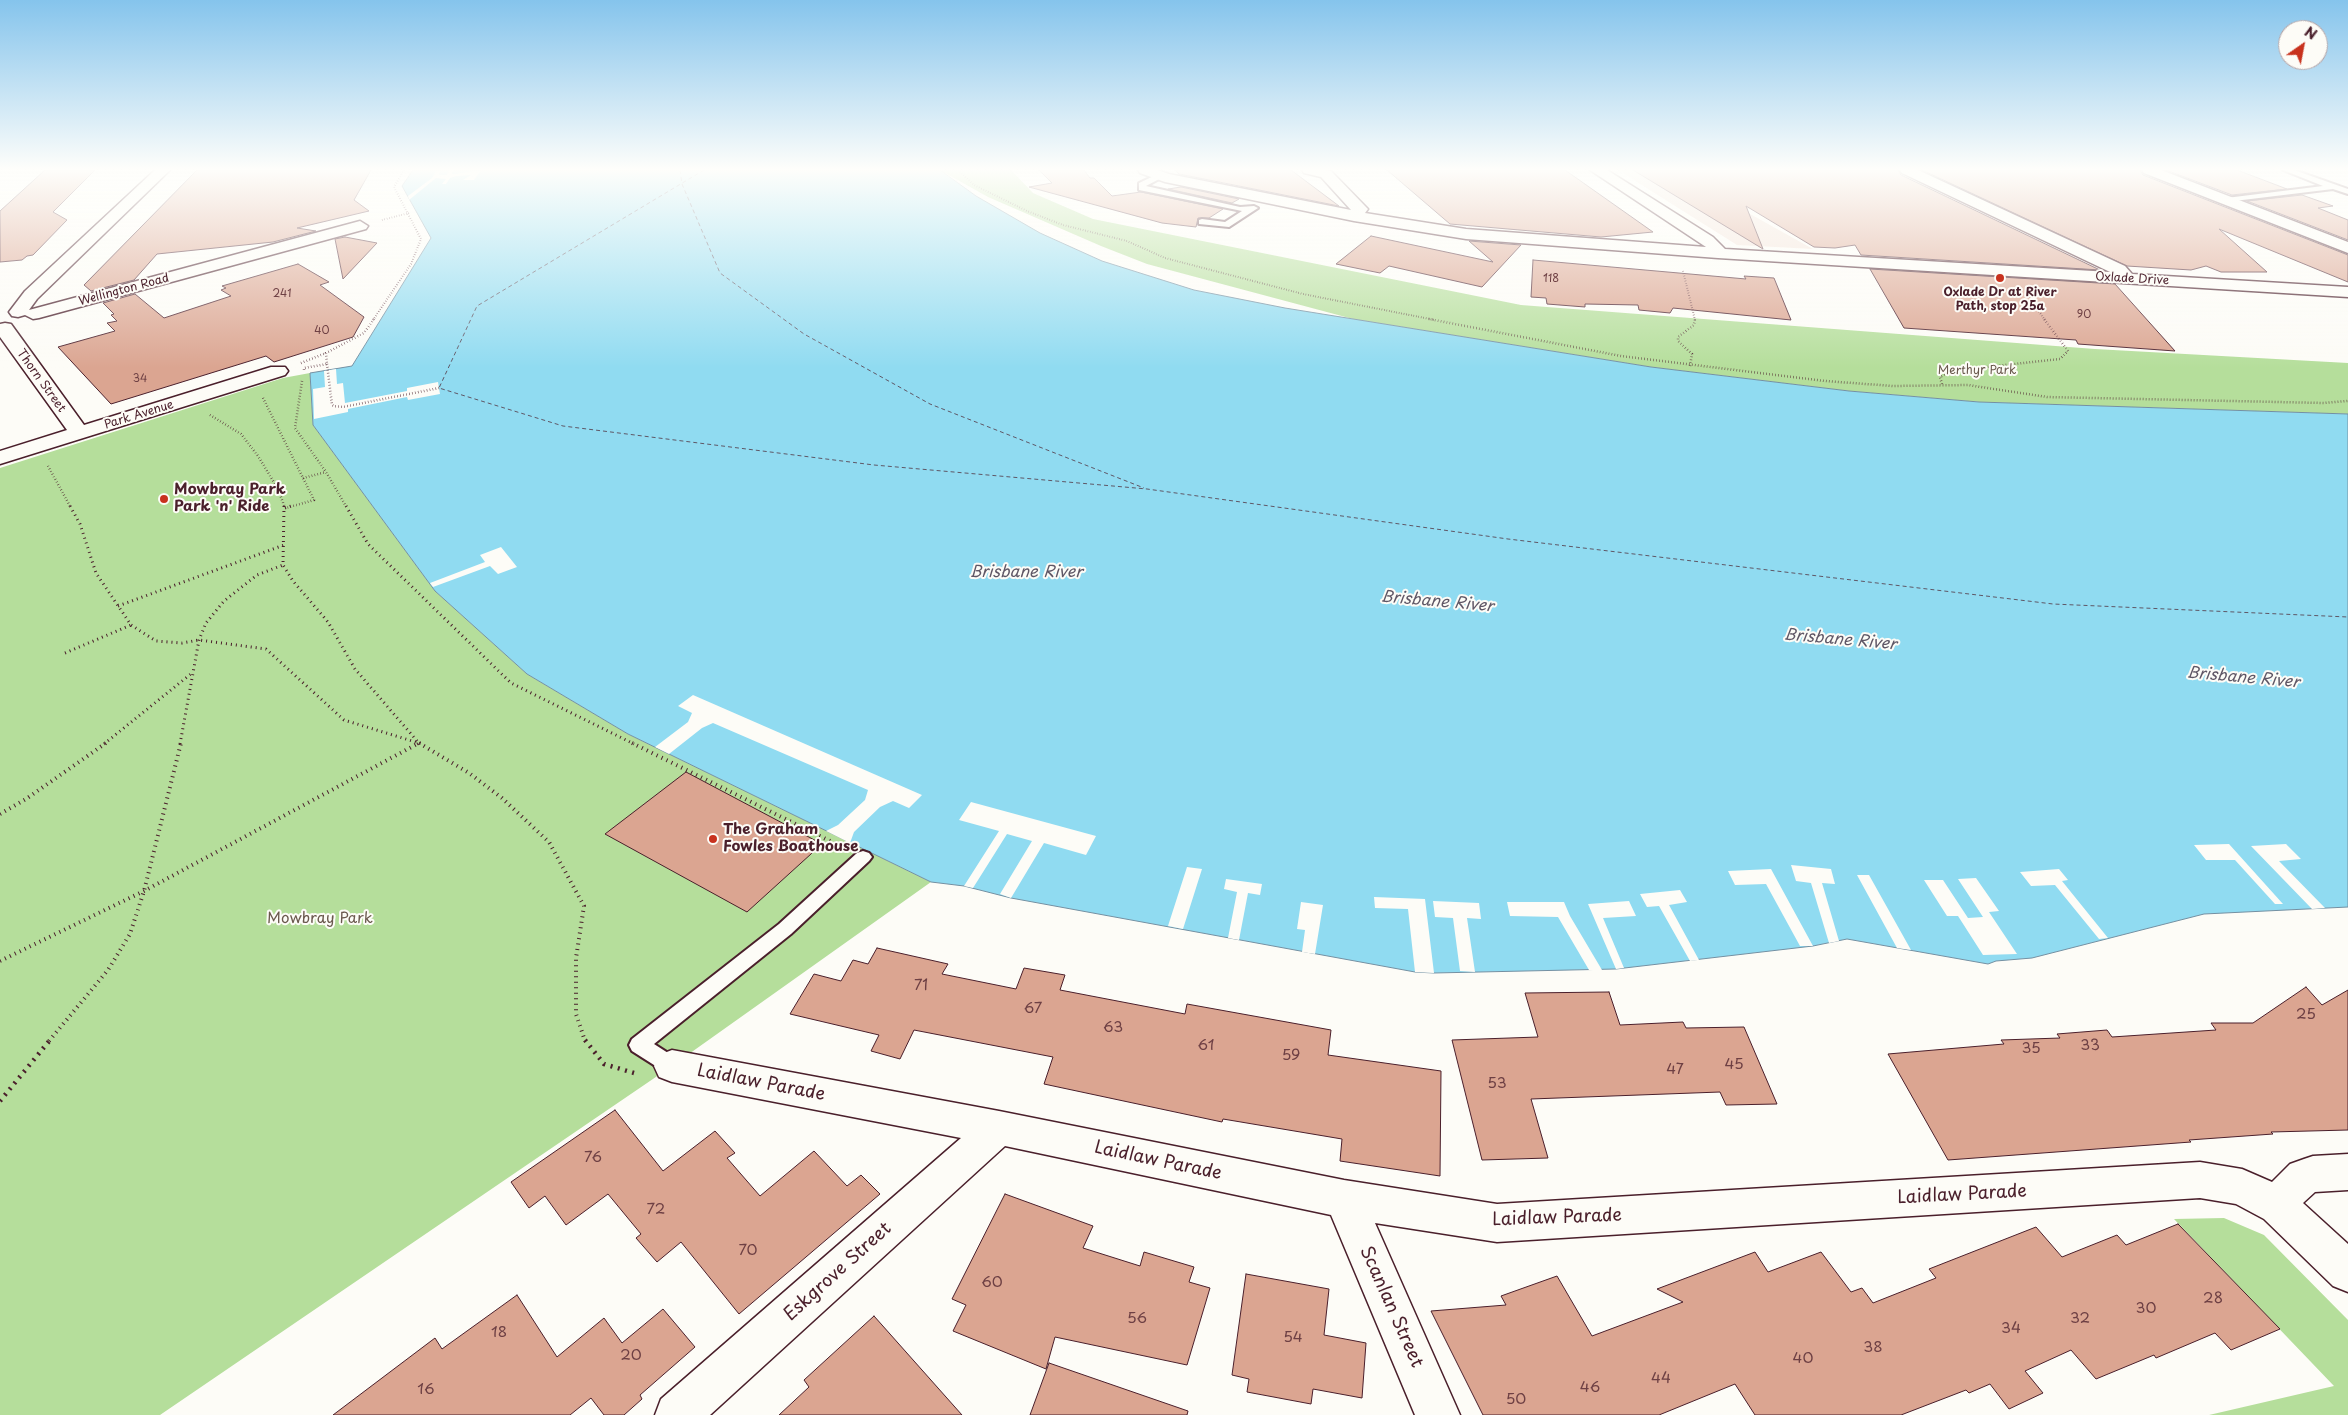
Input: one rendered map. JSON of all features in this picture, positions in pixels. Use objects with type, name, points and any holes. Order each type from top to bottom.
[{"type":"street","points":[[2,324],[26,322],[26,313],[31,295],[93,236]]},
{"type":"street","name":"Wellington Road","points":[[26,313],[321,236]]},
{"type":"street","name":"Oxlade Drive","points":[[1493,236],[1718,253],[2348,292]]},
{"type":"street","points":[[1701,236],[1716,247],[1718,253]]},
{"type":"street","points":[[2046,236],[2118,270],[2129,279]]},
{"type":"street","points":[[2318,236],[2348,248]]},
{"type":"street","name":"Thorn Street","points":[[2,324],[79,433]]},
{"type":"street","name":"Park Avenue","points":[[0,458],[278,371]]},
{"type":"street","name":"Laidlaw Parade","points":[[672,1066],[999,1128],[1344,1199],[1497,1224],[2200,1180],[2242,1188],[2278,1206],[2348,1272]]},
{"type":"street","name":"Eskgrove Street","points":[[677,1415],[999,1128]]},
{"type":"street","points":[[2278,1206],[2290,1189],[2304,1177],[2313,1174],[2348,1172]]},
{"type":"street","name":"Scanlan Street","points":[[1344,1199],[1438,1415]]},
{"type":"lane","points":[[672,1066],[640,1045],[785,929],[863,857]]},
{"type":"path","points":[[420,236],[421,238],[410,264],[364,333],[354,340],[326,353],[332,405],[343,407],[439,388]]},
{"type":"path","points":[[1110,236],[1127,240],[1165,258],[1303,294],[1611,354],[1690,366],[1893,386],[1968,385],[2047,397],[2108,400],[2324,403],[2348,401]]},
{"type":"path","points":[[1683,268],[1695,320],[1694,325],[1678,337],[1678,340],[1692,354],[1690,366]]},
{"type":"path","points":[[1942,384],[1940,377],[1950,371],[2060,359],[2068,351],[2024,290]]},
{"type":"path","points":[[327,364],[304,368],[295,428],[326,472],[368,544],[511,683],[863,857]]},
{"type":"path","points":[[278,371],[262,397],[314,500],[285,508]]},
{"type":"path","points":[[197,396],[204,411],[241,434],[253,448],[278,489],[285,508],[283,565],[293,581],[328,622],[355,669],[420,743],[482,783],[549,842],[584,906],[576,958],[576,1014],[586,1044],[604,1064],[622,1071],[640,1074],[672,1066]]},
{"type":"path","points":[[45,461],[80,524],[96,573],[131,626],[156,641],[182,644],[199,640],[266,649],[344,720],[420,743]]},
{"type":"path","points":[[303,478],[326,472]]},
{"type":"path","points":[[118,606],[284,545]]},
{"type":"path","points":[[0,1101],[108,970],[130,934],[144,891],[181,741],[192,673],[199,640],[206,623],[224,601],[257,575],[283,565]]},
{"type":"path","points":[[65,652],[131,626]]},
{"type":"path","points":[[0,814],[91,755],[192,673]]},
{"type":"path","points":[[0,961],[144,891],[420,743]]},
{"type":"shaded area","points":[[1723,236],[1790,236],[1813,249],[1737,245]]},
{"type":"green space","name":"Merthyr Park","points":[[1078,236],[1178,236],[1521,305],[2095,349],[2348,363],[2348,414],[1979,402],[1849,391],[1651,367],[1353,319],[1147,264]]},
{"type":"green space","name":"Mowbray Park","points":[[310,373],[313,425],[435,591],[527,674],[628,734],[931,882],[672,1066],[160,1415],[0,1415],[0,468],[283,378]]},
{"type":"green space","points":[[2224,1218],[2264,1235],[2348,1320],[2348,1415],[2209,1415],[2334,1386],[2174,1219]]},
{"type":"water","name":"Brisbane River","points":[[430,236],[1047,236],[1102,261],[1194,290],[1285,308],[1651,367],[1849,391],[1979,402],[2348,414],[2348,907],[2204,914],[2032,958],[1996,961],[1988,964],[1847,939],[1813,946],[1616,969],[1434,973],[1415,972],[1011,898],[964,886],[931,882],[628,734],[527,674],[435,591],[313,425],[310,373],[352,366],[431,238]]},
{"type":"pier","points":[[336,369],[337,384],[343,383],[345,403],[407,391],[407,388],[438,382],[440,394],[408,400],[407,397],[348,409],[348,412],[314,419],[313,389],[325,387],[324,371]]},
{"type":"pier","points":[[501,547],[517,567],[498,574],[490,566],[433,587],[430,583],[485,562],[480,555]]},
{"type":"pier","points":[[693,695],[922,795],[909,808],[893,801],[880,807],[854,832],[850,843],[826,831],[838,825],[865,800],[868,790],[713,723],[702,728],[669,754],[655,747],[688,722],[692,713],[678,706]]},
{"type":"pier","points":[[971,802],[1096,836],[1086,855],[1044,843],[1011,898],[1000,894],[1032,841],[1007,834],[973,888],[964,886],[999,831],[959,820]]},
{"type":"pier","points":[[2229,844],[2283,904],[2275,904],[2235,860],[2206,860],[2194,845]]},
{"type":"pier","points":[[2286,844],[2301,859],[2279,861],[2325,908],[2312,909],[2251,846]]},
{"type":"pier","points":[[1791,865],[1831,869],[1835,884],[1822,883],[1839,941],[1829,943],[1811,883],[1796,881]]},
{"type":"pier","points":[[1187,867],[1202,869],[1183,929],[1168,926]]},
{"type":"pier","points":[[1771,869],[1813,946],[1800,946],[1766,884],[1735,885],[1728,871]]},
{"type":"pier","points":[[2059,869],[2068,880],[2062,881],[2108,938],[2099,939],[2055,885],[2031,886],[2020,872]]},
{"type":"pier","points":[[1857,875],[1869,875],[1911,950],[1897,948]]},
{"type":"pier","points":[[1976,878],[1999,911],[1989,912],[2017,954],[1983,955],[1958,916],[1947,916],[1924,880],[1943,880],[1968,918],[1983,917],[1958,879]]},
{"type":"pier","points":[[1226,879],[1262,884],[1260,895],[1248,893],[1239,940],[1228,938],[1237,892],[1224,889]]},
{"type":"pier","points":[[1680,890],[1687,902],[1669,905],[1699,960],[1690,961],[1659,906],[1647,907],[1640,894]]},
{"type":"pier","points":[[1374,897],[1425,899],[1434,973],[1415,972],[1408,909],[1375,908]]},
{"type":"pier","points":[[1433,901],[1479,903],[1481,919],[1467,918],[1475,972],[1460,971],[1453,918],[1435,917]]},
{"type":"pier","points":[[1629,901],[1636,916],[1603,918],[1624,968],[1616,969],[1588,904]]},
{"type":"pier","points":[[1301,902],[1323,905],[1315,954],[1302,952],[1305,930],[1297,929]]},
{"type":"pier","points":[[1507,902],[1564,902],[1570,916],[1602,970],[1589,970],[1558,917],[1510,916]]},
{"type":"building","points":[[0,236],[51,236],[33,255],[27,256],[22,260],[0,262]]},
{"type":"building","points":[[132,236],[296,236],[273,242],[157,254],[134,280],[91,291],[84,285]]},
{"type":"building","points":[[1371,236],[1493,262],[1469,241],[1521,245],[1482,287],[1389,266],[1380,273],[1336,264]]},
{"type":"building","points":[[1742,236],[1758,236],[1763,249]]},
{"type":"building","points":[[1796,236],[2029,236],[2100,270],[1861,255],[1855,245],[1835,248],[1814,247]]},
{"type":"building","points":[[2063,236],[2227,236],[2267,272],[2221,272],[2206,266],[2191,270],[2127,266]]},
{"type":"building","points":[[2236,236],[2299,236],[2348,255],[2348,282]]},
{"type":"building","points":[[2338,236],[2348,236],[2348,240]]},
{"type":"building","points":[[345,237],[377,243],[343,279],[335,239]]},
{"type":"building","points":[[1533,260],[1746,279],[1744,276],[1774,278],[1791,320],[1673,308],[1670,313],[1639,310],[1638,305],[1585,304],[1585,307],[1547,304],[1546,298],[1531,297]]},
{"type":"building","points":[[298,264],[329,282],[320,285],[364,317],[353,337],[274,362],[266,356],[111,404],[58,347],[115,331],[107,323],[117,321],[111,315],[114,314],[103,303],[135,294],[164,318],[231,296],[221,290],[226,288],[222,286]]},
{"type":"building","points":[[1870,269],[2115,284],[2175,351],[2078,344],[2076,340],[1904,328]]},
{"type":"building","name":"The Graham Fowles Boathouse","points":[[686,772],[822,844],[747,912],[605,834]]},
{"type":"building","points":[[877,948],[948,964],[942,974],[1016,989],[1024,968],[1065,975],[1060,990],[1185,1014],[1187,1004],[1331,1030],[1328,1055],[1441,1071],[1440,1176],[1340,1161],[1342,1139],[1223,1119],[1222,1122],[1044,1084],[1053,1057],[914,1030],[900,1059],[871,1051],[879,1035],[790,1014],[814,974],[841,981],[853,960],[868,964]]},
{"type":"building","points":[[2306,987],[2322,1005],[2348,990],[2348,1130],[2271,1132],[2273,1134],[2189,1140],[2191,1142],[1948,1160],[1888,1054],[2004,1044],[2001,1040],[2060,1038],[2057,1034],[2107,1030],[2112,1037],[2216,1030],[2211,1023],[2253,1023]]},
{"type":"building","points":[[1609,992],[1620,1025],[1683,1022],[1686,1028],[1744,1027],[1777,1104],[1726,1105],[1720,1092],[1531,1099],[1548,1158],[1482,1160],[1452,1040],[1538,1037],[1525,993]]},
{"type":"building","points":[[615,1110],[663,1171],[715,1131],[735,1153],[727,1158],[760,1196],[814,1151],[847,1186],[861,1175],[880,1194],[739,1314],[681,1242],[657,1262],[636,1238],[641,1234],[608,1194],[566,1225],[545,1196],[529,1208],[511,1182]]},
{"type":"building","points":[[1005,1194],[1093,1226],[1083,1248],[1140,1266],[1144,1252],[1194,1267],[1189,1282],[1210,1288],[1187,1365],[1055,1337],[1046,1369],[953,1331],[966,1305],[952,1299]]},
{"type":"building","points":[[2178,1224],[2280,1329],[2231,1350],[2215,1333],[2156,1358],[2154,1355],[2096,1379],[2071,1350],[2025,1371],[2043,1393],[2009,1409],[1990,1384],[1969,1393],[1966,1390],[1901,1415],[1755,1415],[1735,1384],[1659,1415],[1483,1415],[1431,1311],[1506,1305],[1501,1296],[1557,1276],[1592,1336],[1683,1302],[1657,1289],[1755,1252],[1768,1272],[1821,1252],[1851,1292],[1862,1288],[1873,1303],[1936,1278],[1929,1269],[2036,1227],[2062,1257],[2117,1235],[2126,1245]]},
{"type":"building","points":[[1246,1274],[1329,1289],[1324,1335],[1366,1343],[1362,1398],[1313,1389],[1311,1404],[1247,1392],[1249,1379],[1232,1375]]},
{"type":"building","points":[[517,1295],[557,1357],[604,1318],[622,1343],[663,1309],[695,1347],[640,1395],[642,1399],[624,1415],[604,1415],[591,1398],[570,1415],[333,1415],[435,1338],[442,1349]]},
{"type":"building","points":[[874,1316],[962,1415],[779,1415],[809,1387],[804,1380]]},
{"type":"building","points":[[1049,1363],[1188,1411],[1187,1415],[1030,1415]]},
{"type":"ferry route","points":[[594,236],[477,306],[439,388],[563,426],[874,465],[1147,489],[1508,539],[2053,604],[2348,617]]},
{"type":"ferry route","points":[[704,236],[720,273],[804,334],[930,404],[1144,488]]},
{"type":"place","name":"Oxlade Dr at River Path, stop 25a","points":[[2000,278]]},
{"type":"place","name":"Mowbray Park Park 'n' Ride","points":[[164,499]]},
{"type":"place","name":"The Graham Fowles Boathouse","points":[[713,839]]}]
